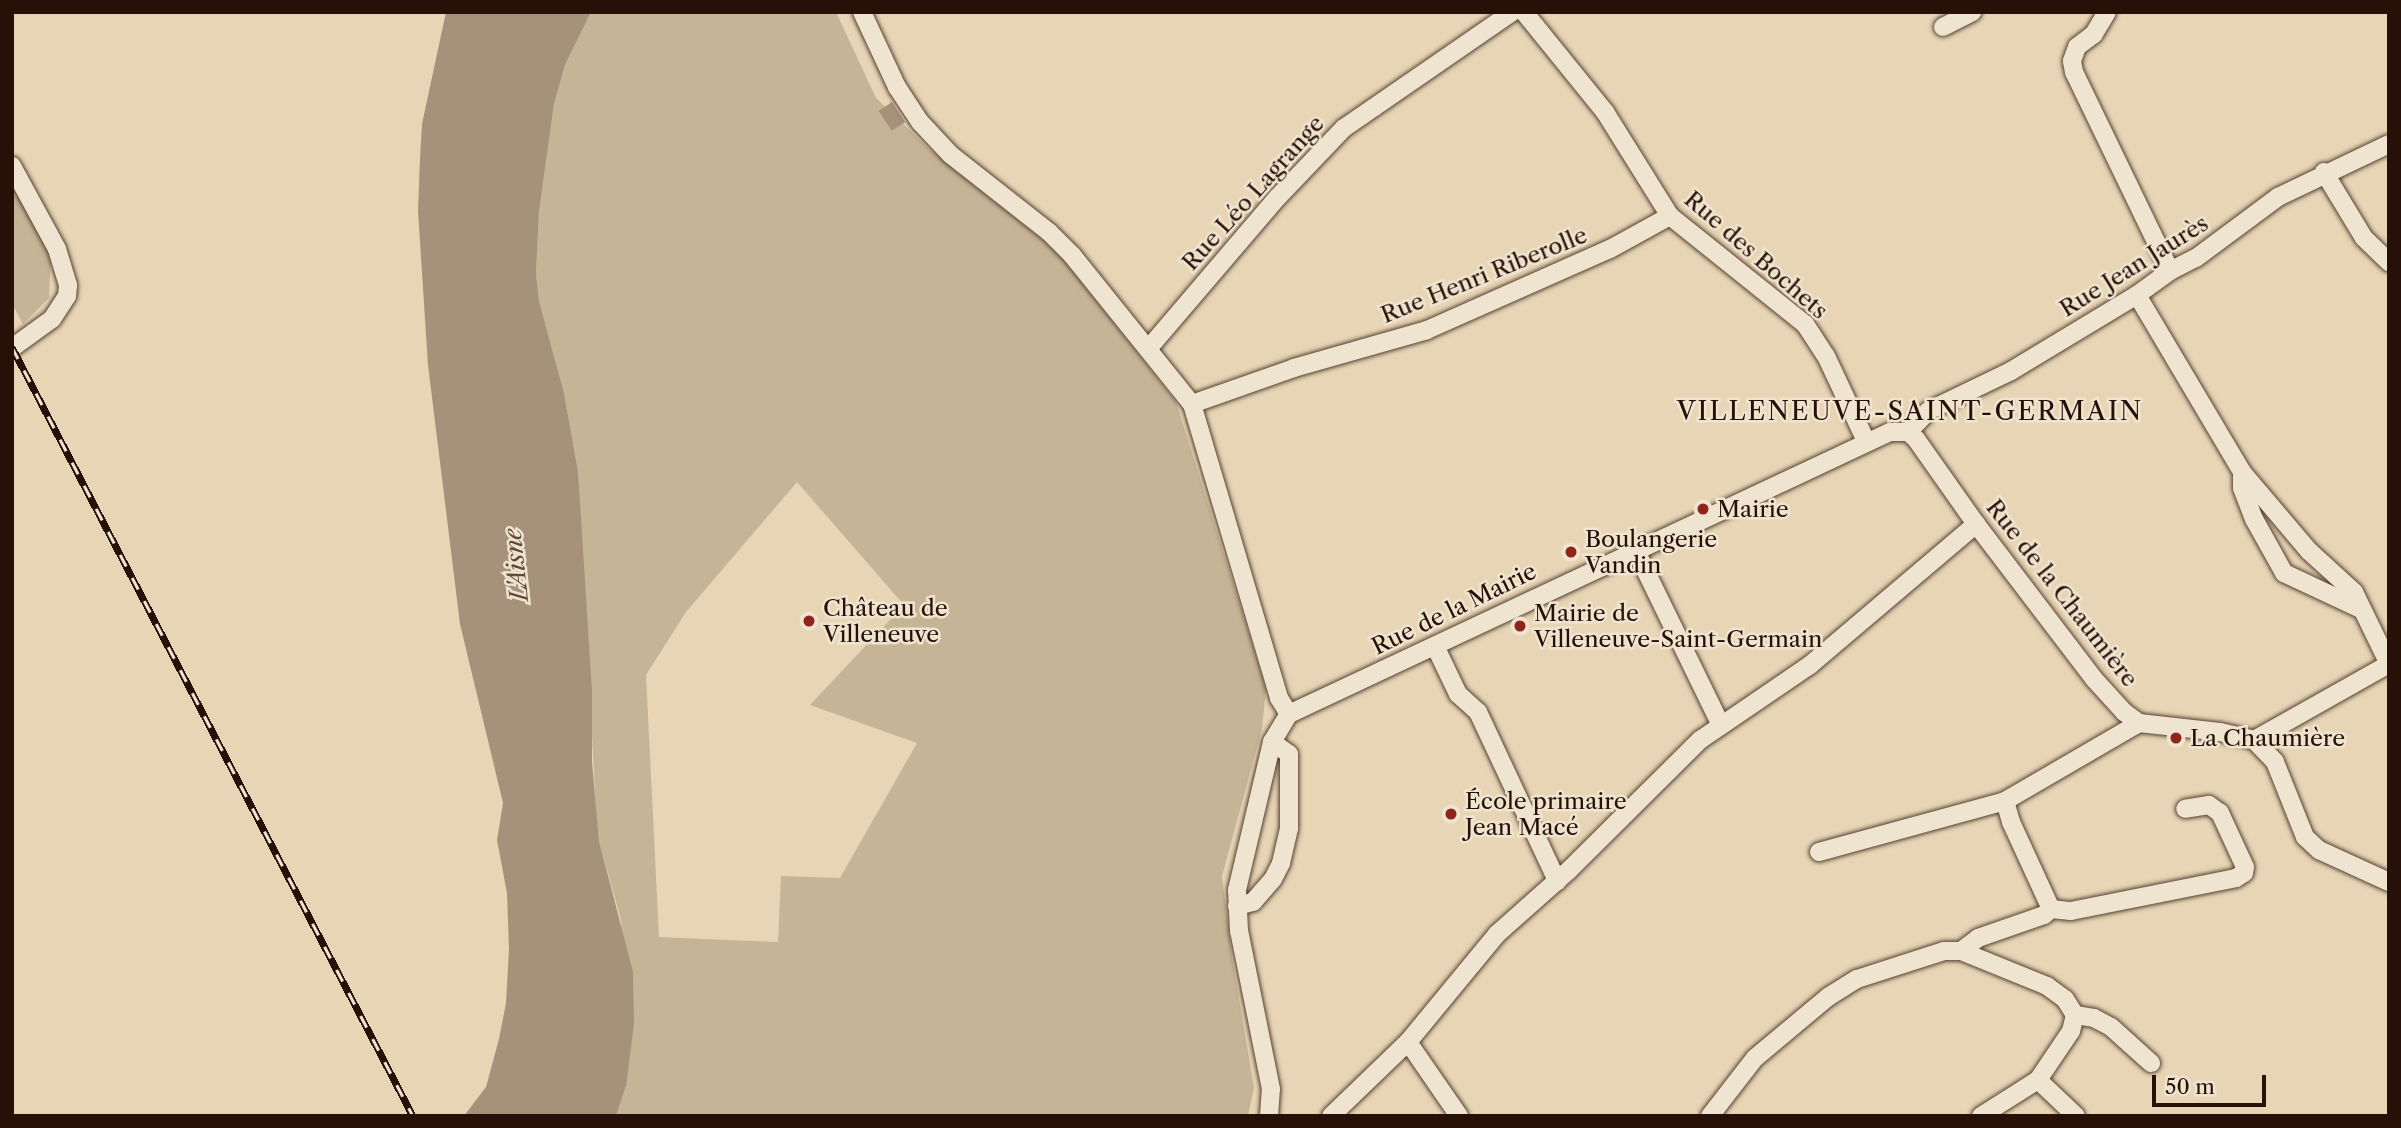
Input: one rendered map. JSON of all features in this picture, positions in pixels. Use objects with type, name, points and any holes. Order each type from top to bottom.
[{"type":"street","points":[[862,12],[897,87],[920,122],[951,155],[1049,232],[1192,404],[1279,698],[1290,714],[1277,744],[1242,865],[1237,906],[1239,931],[1271,1089],[1269,1116]]},
{"type":"street","name":"Rue Léo Lagrange","points":[[1148,349],[1278,197],[1344,128],[1512,12]]},
{"type":"street","name":"Rue des Bochets","points":[[1524,12],[1605,113],[1670,216],[1805,324],[1826,356],[1866,441]]},
{"type":"street","points":[[1943,27],[1972,12]]},
{"type":"street","points":[[2107,12],[2094,34],[2077,47],[2072,61],[2074,72],[2170,271]]},
{"type":"street","name":"Rue Jean Jaurès","points":[[1908,432],[1928,411],[2011,371],[2137,295],[2170,271],[2196,258],[2278,197],[2389,144]]},
{"type":"street","points":[[12,166],[57,249],[68,285],[67,296],[52,320],[12,348]]},
{"type":"street","points":[[2324,173],[2364,238],[2389,262]]},
{"type":"street","name":"Rue Henri Riberolle","points":[[1192,404],[1294,368],[1427,330],[1610,249],[1670,216]]},
{"type":"street","points":[[2137,295],[2242,472],[2309,551],[2354,592],[2389,664],[2254,740]]},
{"type":"street","name":"Rue de la Mairie","points":[[1290,714],[1436,648],[1866,441],[1890,432],[1908,432]]},
{"type":"street","name":"Rue de la Chaumière","points":[[1908,432],[1916,439],[1976,524],[2094,679],[2124,712],[2139,723]]},
{"type":"street","points":[[2242,472],[2242,488],[2254,519],[2284,573],[2361,609]]},
{"type":"street","points":[[1331,1116],[1408,1042],[1497,934],[1557,881],[1700,740],[1810,665],[1976,524]]},
{"type":"street","points":[[1636,551],[1721,725]]},
{"type":"street","points":[[2301,583],[2309,551]]},
{"type":"street","points":[[1436,648],[1458,694],[1478,712],[1557,881]]},
{"type":"street","points":[[1819,852],[2005,801],[2139,723],[2231,734],[2254,740],[2275,762],[2305,837],[2319,850],[2389,882]]},
{"type":"street","points":[[1237,906],[1253,902],[1273,879],[1281,863],[1289,828],[1289,754],[1277,744]]},
{"type":"street","points":[[2005,801],[2011,822],[2051,909]]},
{"type":"street","points":[[1961,951],[1978,937],[2044,915],[2051,909],[2071,911],[2236,878],[2244,873],[2245,867],[2220,813],[2209,805],[2185,809]]},
{"type":"street","points":[[1710,1116],[1755,1058],[1828,997],[1857,979],[1944,951],[1961,951],[2047,986],[2066,999],[2075,1016],[2071,1031],[2038,1080],[1981,1116]]},
{"type":"street","points":[[2075,1016],[2094,1018],[2111,1027],[2151,1063]]},
{"type":"street","points":[[1408,1042],[1459,1116]]},
{"type":"street","points":[[2038,1080],[2076,1116]]},
{"type":"shaded area","points":[[591,12],[836,12],[876,98],[929,149],[1057,251],[1176,402],[1266,688],[1262,729],[1222,876],[1232,957],[1254,1088],[1248,1116],[616,1116],[626,1086],[621,920],[599,841],[596,811],[578,471],[564,393],[539,301],[536,273],[539,212],[554,104],[565,65]],"holes":[[[797,482],[904,605],[810,705],[917,743],[840,878],[781,876],[778,942],[659,937],[646,675],[686,612]]]},
{"type":"shaded area","points":[[12,183],[51,255],[49,298],[23,324],[12,304]]},
{"type":"water","name":"L'Aisne","points":[[446,12],[591,12],[565,65],[554,104],[539,212],[536,273],[539,301],[564,393],[578,471],[592,691],[592,762],[599,841],[633,972],[634,1024],[626,1086],[616,1116],[464,1116],[486,1087],[499,1039],[506,1003],[509,949],[507,893],[497,840],[503,803],[460,624],[428,365],[418,211],[420,158],[422,124]]},
{"type":"water","points":[[892,102],[905,122],[892,131],[879,111]]},
{"type":"railway","points":[[12,347],[413,1116]]},
{"type":"place","name":"Mairie","points":[[1703,509]]},
{"type":"place","name":"Boulangerie Vandin","points":[[1571,552]]},
{"type":"place","name":"Château de Villeneuve","points":[[809,621]]},
{"type":"place","name":"Mairie de Villeneuve-Saint-Germain","points":[[1520,626]]},
{"type":"place","name":"La Chaumière","points":[[2176,738]]},
{"type":"place","name":"École primaire Jean Macé","points":[[1451,814]]},
{"type":"district","name":"VILLENEUVE-SAINT-GERMAIN","points":[[1910,412]]}]
